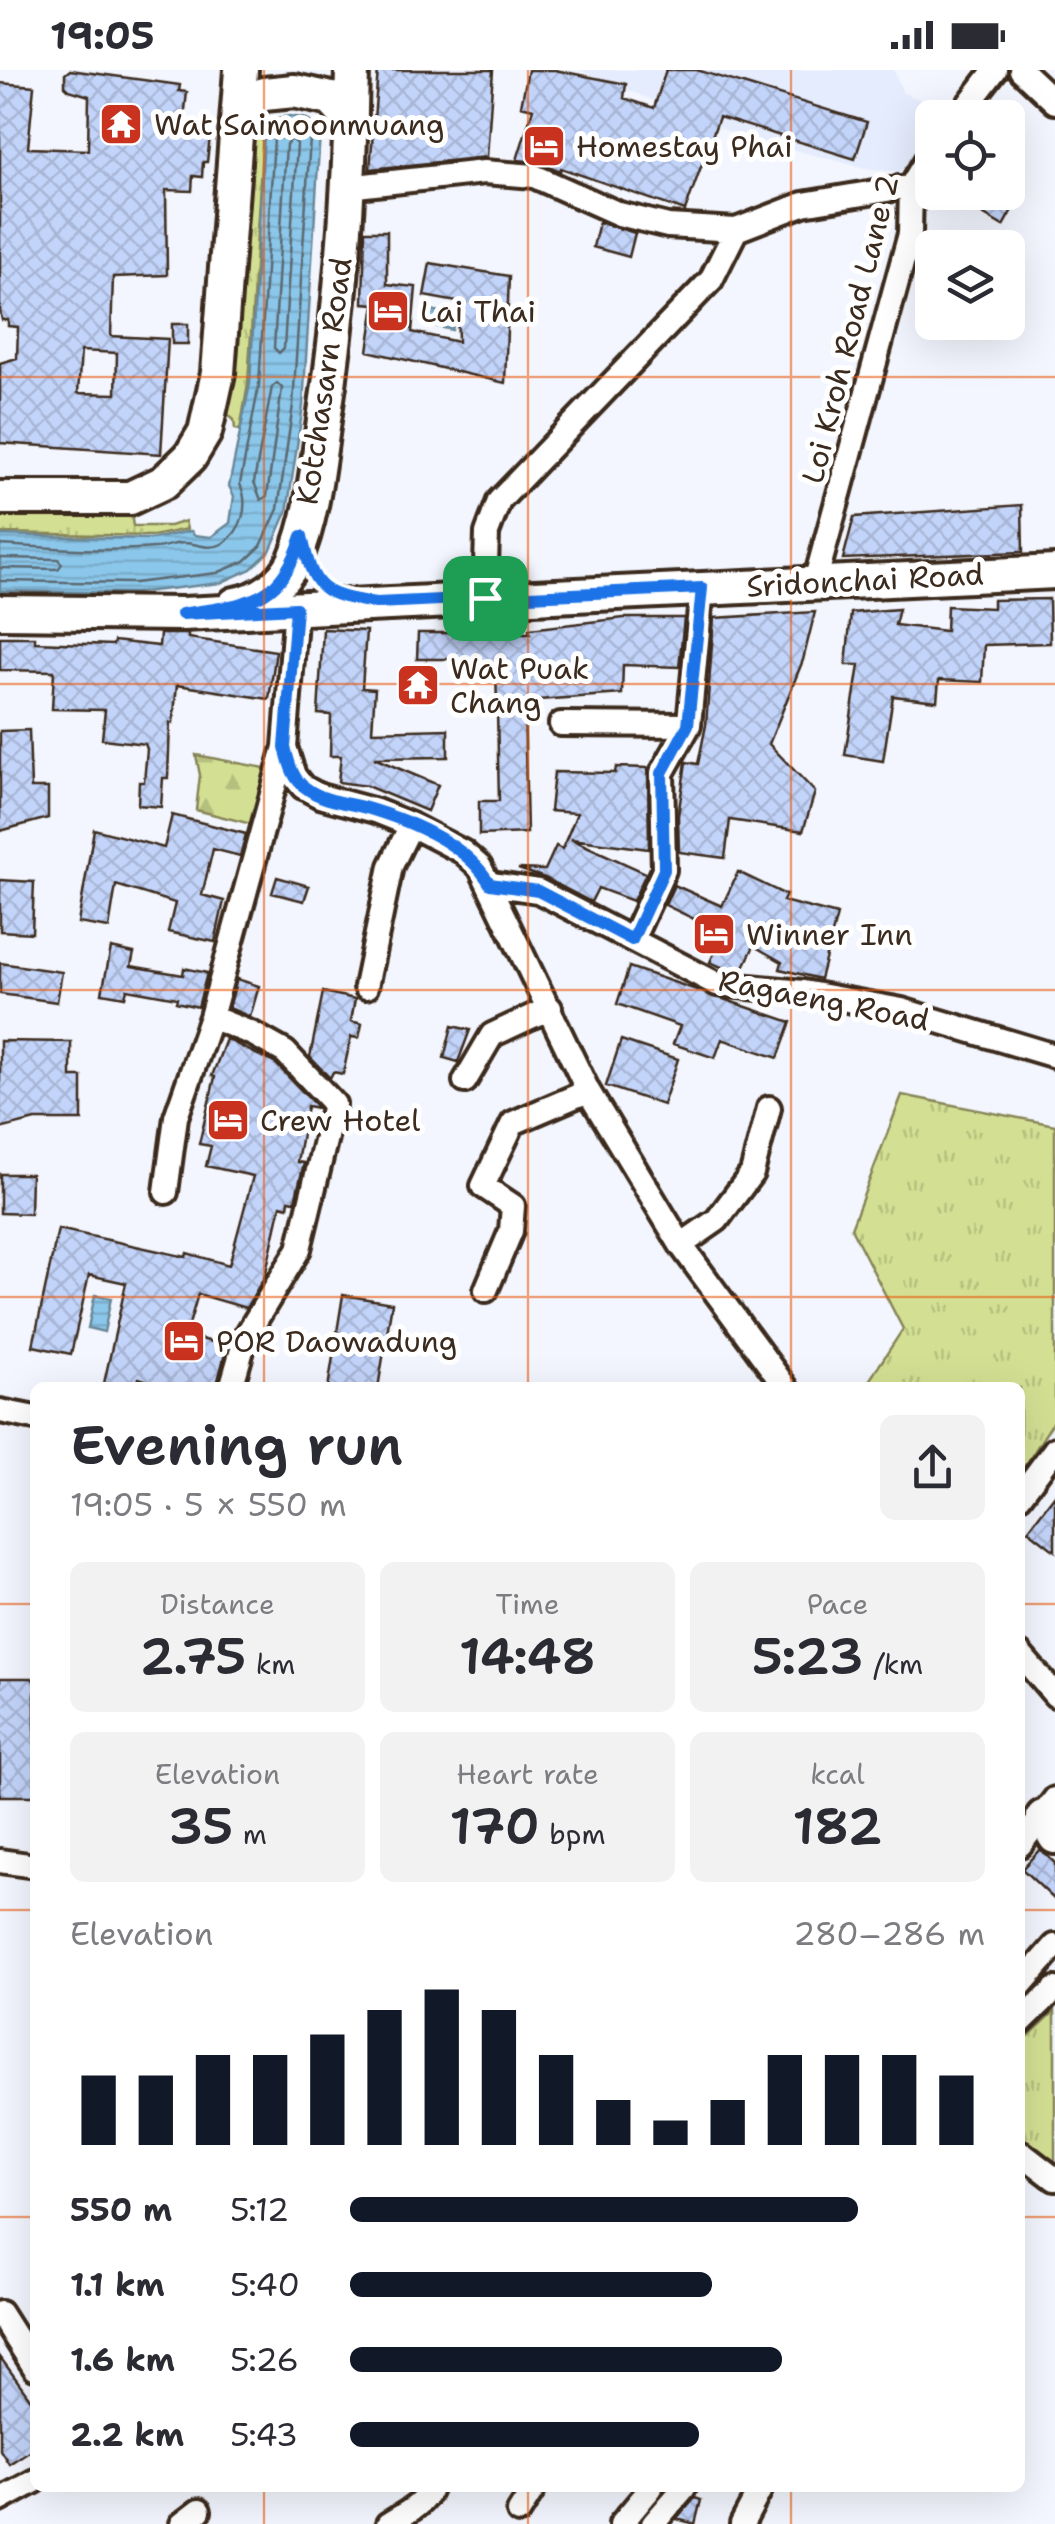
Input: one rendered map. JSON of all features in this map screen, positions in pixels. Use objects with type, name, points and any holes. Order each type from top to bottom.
[{"type":"main road","points":[[0,498],[130,498],[164,482],[190,456],[205,432],[218,372],[241,70]]},
{"type":"main road","points":[[257,70],[271,77],[316,79],[334,70]]},
{"type":"main road","name":"Kotchasarn Road","points":[[182,614],[248,602],[273,589],[294,561],[302,536],[327,403],[347,187],[352,70]]},
{"type":"main road","points":[[238,118],[250,101],[264,94],[294,91],[330,99],[351,122]]},
{"type":"main road","points":[[302,536],[311,574],[325,589],[342,598],[376,603]]},
{"type":"main road","name":"Sridonchai Road","points":[[182,614],[1055,572]]},
{"type":"main road","points":[[0,612],[182,614]]},
{"type":"street","points":[[972,100],[995,70]]},
{"type":"street","points":[[1021,70],[1055,102]]},
{"type":"street","points":[[347,187],[484,172],[534,176],[619,214],[668,226],[736,230],[804,204],[911,186]]},
{"type":"street","name":"Loi Kroh Road Lane 2","points":[[816,582],[910,234],[911,186],[915,180]]},
{"type":"street","points":[[485,598],[488,533],[499,501],[711,280],[736,230]]},
{"type":"street","points":[[632,940],[664,870],[662,773],[688,725],[702,588]]},
{"type":"street","points":[[166,1192],[176,1117],[211,1017],[285,747],[296,608]]},
{"type":"street","points":[[560,724],[688,725]]},
{"type":"street","points":[[285,747],[290,766],[303,787],[412,825],[463,852],[480,867],[588,1091],[681,1245],[782,1382]]},
{"type":"street","points":[[366,987],[392,866],[412,825]]},
{"type":"street","name":"Ragaeng Road","points":[[490,884],[538,891],[717,984],[803,992],[902,1010],[1055,1056]]},
{"type":"street","points":[[465,1081],[492,1035],[550,1008]]},
{"type":"street","points":[[211,1017],[285,1052],[334,1104],[300,1249],[246,1336],[233,1382]]},
{"type":"street","points":[[486,1290],[511,1231],[514,1206],[483,1186],[514,1123],[588,1091]]},
{"type":"street","points":[[681,1245],[718,1220],[752,1173],[769,1108]]},
{"type":"street","points":[[0,1411],[30,1417]]},
{"type":"street","points":[[1025,1489],[1055,1449]]},
{"type":"street","points":[[1025,1663],[1055,1695]]},
{"type":"street","points":[[1025,1841],[1051,1818]]},
{"type":"street","points":[[0,1861],[30,1865]]},
{"type":"street","points":[[1025,1980],[1055,1946]]},
{"type":"street","points":[[1025,2018],[1055,1989]]},
{"type":"street","points":[[1025,2156],[1055,2180]]},
{"type":"street","points":[[0,2313],[30,2360]]},
{"type":"street","points":[[0,2500],[30,2484]]},
{"type":"street","points":[[388,2524],[418,2505],[429,2492]]},
{"type":"street","points":[[519,2512],[532,2492]]},
{"type":"street","points":[[621,2524],[647,2492]]},
{"type":"street","points":[[652,2524],[680,2492]]},
{"type":"street","points":[[742,2524],[759,2492]]},
{"type":"shaded area","points":[[580,70],[894,70],[903,93],[921,100],[915,100],[915,153],[900,172],[864,168],[737,135]]},
{"type":"green space","points":[[255,130],[263,131],[248,384],[240,430],[235,429],[234,420],[227,414],[234,376]]},
{"type":"green space","points":[[131,514],[133,526],[170,526],[185,521],[187,529],[153,536],[0,533],[0,515]]},
{"type":"green space","points":[[196,755],[270,769],[255,825],[196,810],[200,775]]},
{"type":"green space","points":[[902,1095],[1055,1125],[1055,1419],[1025,1466],[1025,1382],[868,1382],[903,1329],[851,1228]]},
{"type":"green space","points":[[1055,2011],[1055,2166],[1025,2141],[1025,2039]]},
{"type":"water","points":[[272,119],[307,119],[320,132],[303,406],[287,512],[270,551],[251,569],[220,583],[135,593],[0,591],[0,535],[152,539],[191,531],[211,537],[230,523],[234,496],[229,486],[250,384],[264,135]]},
{"type":"water","points":[[426,309],[455,315],[452,330],[423,323]]},
{"type":"water","points":[[95,1295],[111,1298],[104,1332],[88,1328]]},
{"type":"building","points":[[70,70],[180,85],[179,91],[187,92],[183,128],[200,129],[199,136],[210,137],[202,177],[193,176],[192,191],[166,190],[167,275],[113,277],[111,336],[168,339],[161,454],[0,443],[0,363],[17,358],[18,327],[8,326],[0,311],[0,83],[34,86],[28,148],[88,150],[89,96],[69,90],[65,74]],"holes":[[[81,351],[117,353],[116,394],[78,393]]]},
{"type":"building","points":[[378,70],[493,70],[487,157],[370,169]]},
{"type":"building","points":[[528,70],[555,70],[626,84],[624,98],[654,108],[666,70],[697,70],[867,122],[855,159],[719,117],[685,211],[561,168],[560,171],[540,162],[517,160],[533,109],[521,106]]},
{"type":"building","points":[[976,210],[1012,210],[1003,226]]},
{"type":"building","points":[[599,222],[635,233],[629,257],[593,247]]},
{"type":"building","points":[[365,231],[387,231],[387,284],[416,287],[412,332],[458,342],[457,302],[424,296],[430,263],[509,276],[505,383],[368,351],[375,304],[363,303]]},
{"type":"building","points":[[172,324],[188,324],[188,344],[172,344]]},
{"type":"building","points":[[1022,505],[1023,552],[843,559],[854,517]]},
{"type":"building","points":[[1049,599],[1050,643],[984,645],[982,682],[939,680],[937,701],[893,696],[883,761],[845,755],[859,665],[846,665],[851,613],[899,609],[895,625],[946,631],[947,606],[993,608],[993,600]]},
{"type":"building","points":[[815,612],[803,660],[769,744],[815,792],[803,831],[730,820],[725,858],[679,852],[678,816],[686,762],[698,764],[706,725],[714,618]]},
{"type":"building","points":[[624,618],[684,618],[679,667],[623,665],[622,694],[524,701],[527,833],[479,835],[479,801],[499,801],[496,665],[461,666],[461,659],[417,659],[418,633],[530,633],[529,629]]},
{"type":"building","points":[[323,629],[366,631],[362,688],[375,689],[372,731],[448,729],[448,757],[374,758],[438,785],[427,811],[367,786],[338,782],[341,756],[330,756],[331,715],[318,714]]},
{"type":"building","points":[[160,634],[188,634],[188,638],[276,651],[269,699],[177,685],[170,723],[168,778],[163,778],[161,807],[138,805],[139,782],[144,782],[145,744],[102,739],[105,710],[52,709],[54,671],[0,670],[0,637],[35,637],[35,642],[113,645],[114,641],[159,646]]},
{"type":"building","points":[[29,730],[31,788],[48,788],[48,818],[0,831],[0,731]]},
{"type":"building","points":[[616,767],[648,768],[649,849],[571,839],[646,873],[633,901],[598,888],[591,902],[518,869],[545,870],[556,846],[562,849],[577,813],[550,811],[554,772],[615,773]]},
{"type":"building","points":[[172,815],[246,834],[240,856],[213,849],[202,895],[224,901],[215,942],[168,932],[175,903],[116,885],[109,928],[78,923],[94,829],[164,848]]},
{"type":"building","points":[[738,872],[786,895],[783,901],[837,915],[820,979],[780,969],[782,962],[754,946],[742,971],[710,962],[723,933],[665,905],[674,885],[722,906]]},
{"type":"building","points":[[277,877],[309,886],[304,901],[272,893]]},
{"type":"building","points":[[0,880],[34,882],[32,933],[0,931]]},
{"type":"building","points":[[111,948],[134,953],[131,966],[183,975],[184,968],[207,973],[198,1007],[176,1002],[177,998],[127,989],[125,997],[102,993]]},
{"type":"building","points":[[0,963],[62,972],[57,1002],[0,994]]},
{"type":"building","points":[[629,967],[791,1022],[778,1058],[722,1039],[715,1058],[673,1044],[680,1026],[617,1004]]},
{"type":"building","points":[[237,979],[259,986],[250,1017],[229,1008]]},
{"type":"building","points":[[323,992],[355,999],[351,1021],[362,1024],[359,1038],[351,1037],[343,1074],[333,1072],[330,1078],[310,1057]]},
{"type":"building","points":[[452,1026],[470,1030],[458,1062],[444,1058]]},
{"type":"building","points":[[226,1039],[276,1064],[318,1108],[307,1106],[297,1162],[304,1163],[295,1201],[289,1200],[288,1207],[281,1205],[265,1276],[246,1308],[198,1294],[186,1335],[227,1346],[218,1382],[152,1382],[139,1378],[138,1382],[104,1382],[126,1283],[89,1275],[71,1354],[33,1346],[58,1229],[186,1257],[187,1253],[229,1265],[253,1176],[206,1166],[211,1146],[199,1144],[215,1077],[212,1076]]},
{"type":"building","points":[[621,1040],[678,1059],[663,1105],[606,1086]]},
{"type":"building","points":[[0,1041],[71,1042],[71,1077],[82,1077],[82,1120],[35,1120],[0,1129]]},
{"type":"building","points":[[0,1174],[31,1174],[30,1214],[0,1213]]},
{"type":"building","points":[[343,1295],[392,1303],[379,1382],[329,1382]]},
{"type":"building","points":[[1055,1495],[1055,1551],[1028,1530]]},
{"type":"building","points":[[0,1678],[30,1678],[30,1796],[0,1796]]},
{"type":"building","points":[[1040,1849],[1055,1863],[1055,1900],[1025,1872],[1025,1866]]},
{"type":"building","points":[[0,2357],[30,2398],[30,2450],[9,2464],[0,2450]]},
{"type":"building","points":[[695,2498],[701,2500],[695,2524],[677,2519]]},
{"type":"place","name":"Wat Saimoonmuang","points":[[121,124]]},
{"type":"place","name":"Homestay Phai","points":[[544,146]]},
{"type":"place","name":"Lai Thai","points":[[388,311]]},
{"type":"place","name":"Wat Puak Chang","points":[[418,685]]},
{"type":"place","name":"Winner Inn","points":[[714,934]]},
{"type":"place","name":"Crew Hotel","points":[[228,1120]]},
{"type":"place","name":"POR Daowadung","points":[[184,1341]]},
{"type":"route","points":[[302,536],[311,574],[325,589],[342,598],[376,603],[485,598],[702,588],[688,725],[662,773],[664,870],[632,940],[538,891],[490,884],[480,867],[463,852],[412,825],[303,787],[294,776],[285,747],[296,608],[182,614],[248,602],[273,589],[294,561],[302,536]]}]
